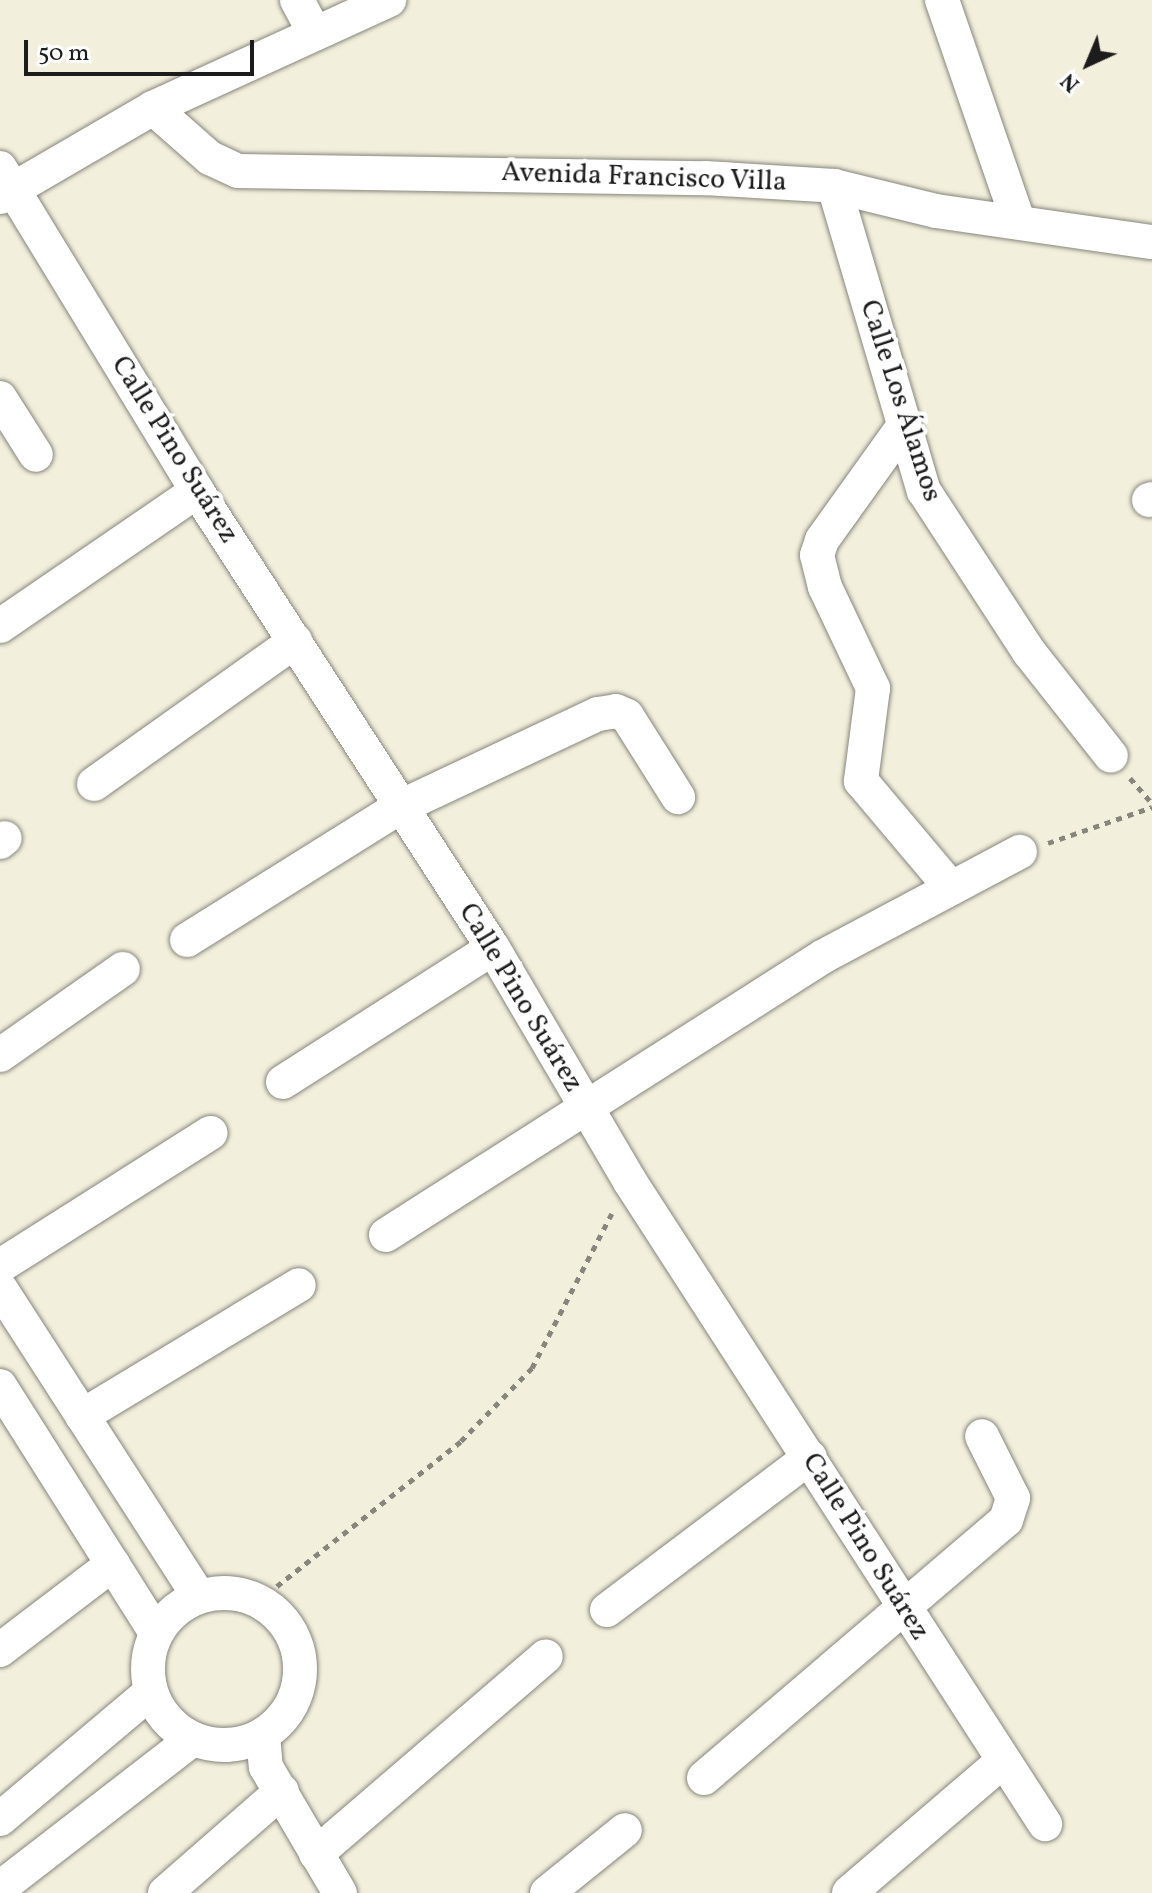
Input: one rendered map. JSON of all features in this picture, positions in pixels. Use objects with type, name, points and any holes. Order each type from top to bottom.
[{"type":"street","points":[[297,0],[314,32]]},
{"type":"street","points":[[5,185],[153,108],[389,0]]},
{"type":"street","points":[[942,0],[1018,221]]},
{"type":"street","name":"Avenida Francisco Villa","points":[[153,108],[210,158],[238,171],[690,177],[834,186],[936,211],[1152,242]]},
{"type":"street","name":"Calle Pino Suárez","points":[[5,185],[398,808],[493,948],[629,1180],[810,1457],[1002,1762],[1045,1824]]},
{"type":"street","name":"Calle Los Álamos","points":[[834,186],[924,491],[953,543],[1065,701],[1111,756]]},
{"type":"street","points":[[0,398],[36,455]]},
{"type":"street","points":[[903,427],[822,540],[817,555],[825,587],[873,688],[861,781],[951,888]]},
{"type":"street","points":[[0,626],[197,491]]},
{"type":"street","points":[[94,784],[295,641]]},
{"type":"street","points":[[187,940],[398,808],[598,714],[616,711],[633,723],[678,797]]},
{"type":"street","points":[[386,1235],[824,956],[1020,852]]},
{"type":"street","points":[[283,1082],[493,948]]},
{"type":"street","points":[[0,1055],[123,969]]},
{"type":"street","points":[[0,1266],[210,1133]]},
{"type":"street","points":[[82,1416],[299,1285]]},
{"type":"street","points":[[0,1288],[198,1595]]},
{"type":"street","points":[[5,1405],[156,1633]]},
{"type":"street","points":[[704,1778],[1006,1520],[1013,1498],[982,1436]]},
{"type":"street","points":[[607,1610],[810,1457]]},
{"type":"street","points":[[0,1650],[113,1564]]},
{"type":"street","points":[[234,1594],[258,1601],[280,1618],[294,1641],[300,1668],[296,1694],[283,1718],[263,1735],[228,1746],[193,1739],[167,1720],[151,1692],[147,1662],[156,1633],[198,1595],[234,1594]]},
{"type":"street","points":[[316,1854],[546,1656]]},
{"type":"street","points":[[0,1819],[151,1692]]},
{"type":"street","points":[[263,1735],[266,1767],[340,1893]]},
{"type":"street","points":[[0,1888],[193,1739]]},
{"type":"street","points":[[849,1893],[1002,1762]]},
{"type":"street","points":[[165,1893],[282,1791]]},
{"type":"street","points":[[547,1893],[625,1830]]},
{"type":"path","points":[[1020,852],[1152,807]]},
{"type":"path","points":[[258,1601],[461,1441],[532,1368],[629,1180]]}]
